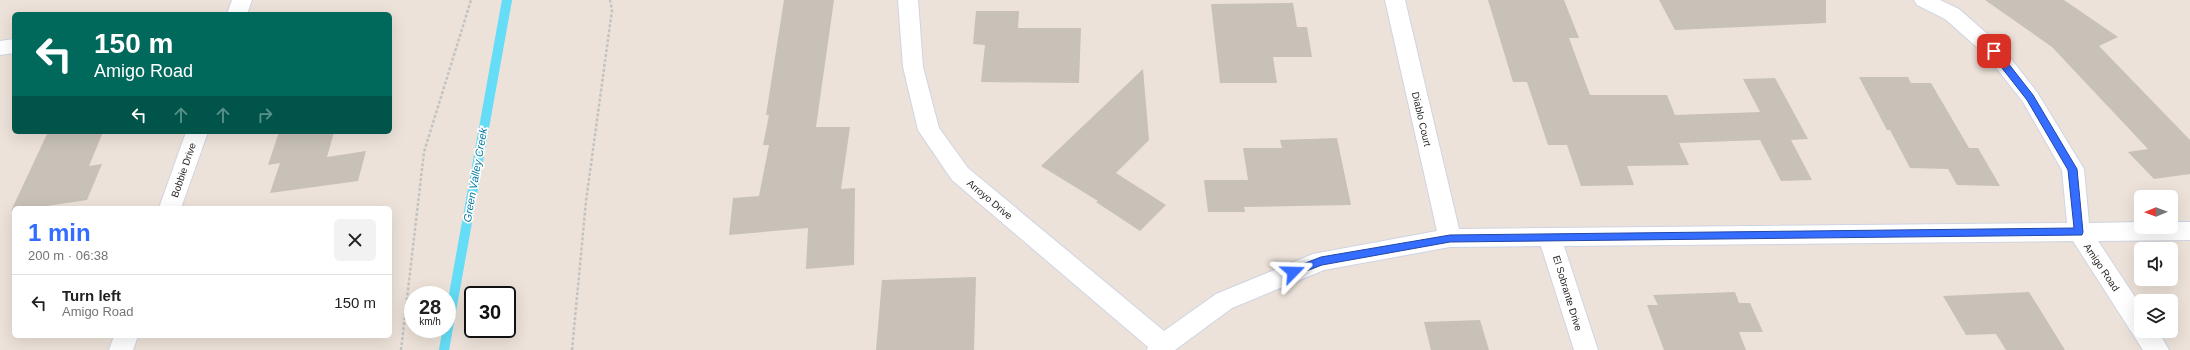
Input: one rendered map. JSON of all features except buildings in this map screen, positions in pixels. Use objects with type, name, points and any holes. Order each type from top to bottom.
[{"type":"street","points":[[238,12],[242,0]]},
{"type":"street","name":"Arroyo Drive","points":[[908,0],[913,67],[929,130],[960,174],[1161,347]]},
{"type":"street","name":"Diablo Court","points":[[1395,0],[1450,238]]},
{"type":"street","name":"Amigo Road","points":[[1924,0],[1952,14],[1994,51],[2030,97],[2072,169],[2079,232],[2134,315]]},
{"type":"street","points":[[0,48],[12,46]]},
{"type":"street","name":"Bobbie Drive","points":[[171,206],[195,134]]},
{"type":"street","points":[[1161,347],[1224,300],[1321,261],[1450,238],[2190,231]]},
{"type":"street","name":"El Sobrante Drive","points":[[1550,237],[1586,350]]},
{"type":"street","points":[[121,350],[125,338]]},
{"type":"street","points":[[2149,338],[2157,350]]},
{"type":"path","points":[[401,350],[424,152],[471,0]]},
{"type":"path","points":[[572,350],[586,201],[612,10],[610,0]]},
{"type":"waterway","name":"Green Valley Creek","points":[[444,350],[507,0]]},
{"type":"route","points":[[1293,272],[1321,261],[1450,238],[2079,232],[2072,169],[2030,97],[1994,51]]}]
